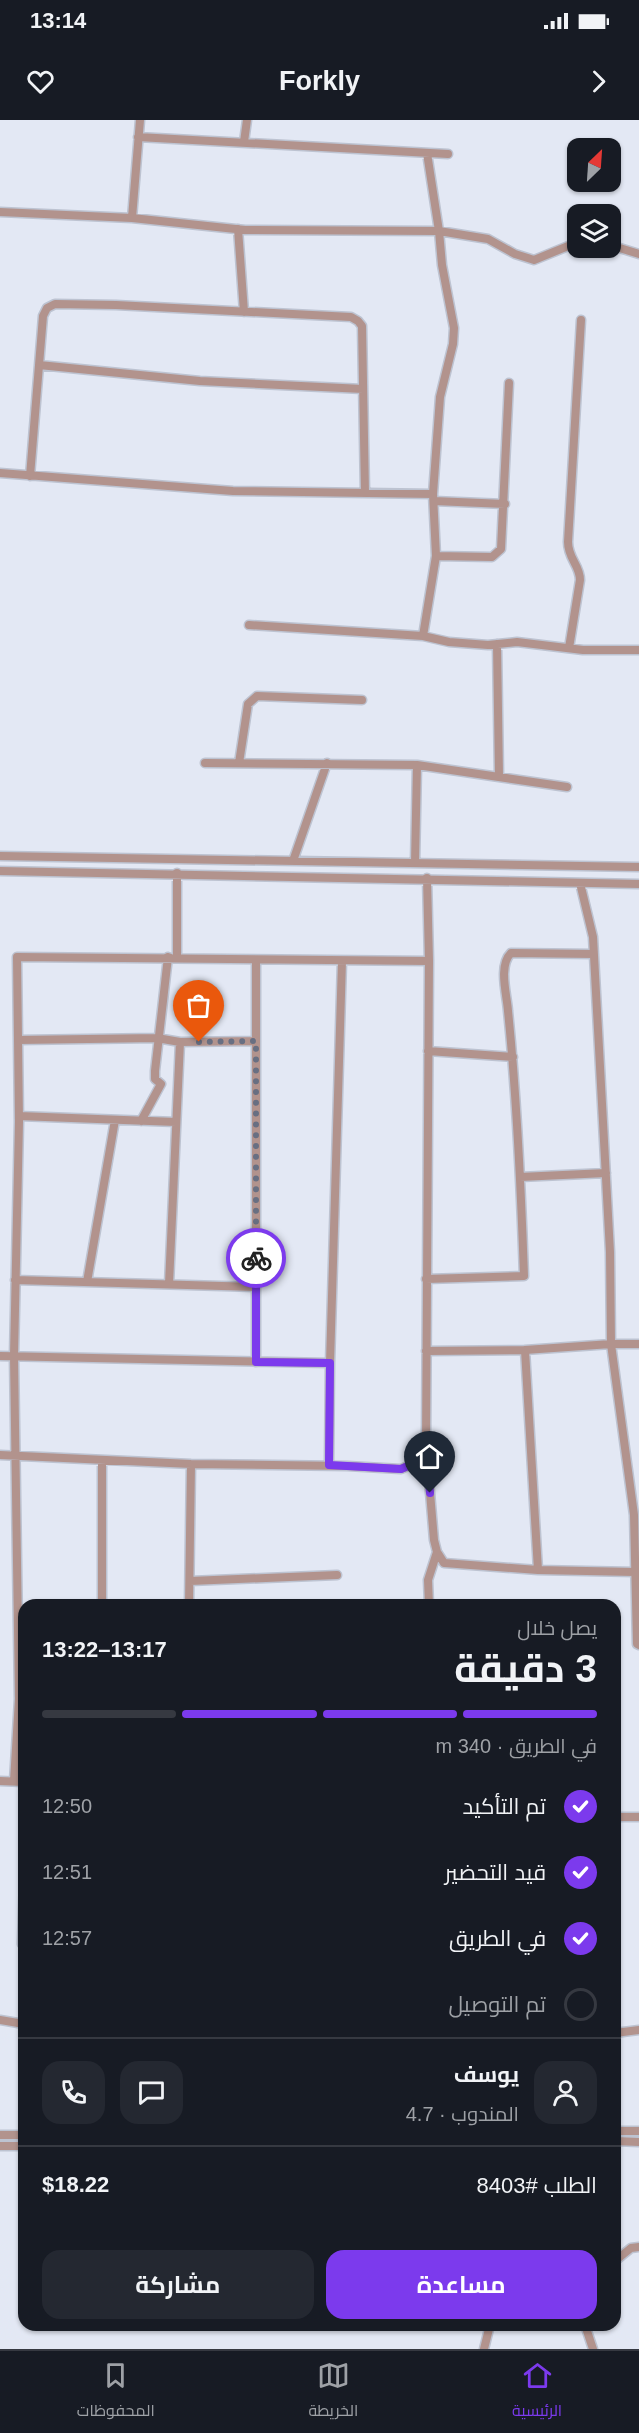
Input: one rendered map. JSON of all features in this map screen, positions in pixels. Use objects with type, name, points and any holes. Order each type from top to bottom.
[{"type":"street","points":[[132,218],[140,120]]},
{"type":"street","points":[[244,142],[247,120]]},
{"type":"street","points":[[138,136],[448,154]]},
{"type":"street","points":[[423,636],[436,556],[434,498],[440,397],[453,344],[454,328],[442,265],[440,231],[427,153]]},
{"type":"street","points":[[0,212],[132,218],[238,229],[440,231],[488,239],[515,254],[534,260],[567,246]]},
{"type":"street","points":[[238,229],[244,312]]},
{"type":"street","points":[[621,248],[639,254]]},
{"type":"street","points":[[30,476],[43,316],[47,308],[55,304],[244,312],[351,318],[362,326],[365,493]]},
{"type":"street","points":[[570,648],[580,580],[580,572],[568,554],[580,320]]},
{"type":"street","points":[[39,365],[200,381],[363,389]]},
{"type":"street","points":[[436,556],[492,557],[501,549],[505,504],[509,383]]},
{"type":"street","points":[[0,473],[233,491],[365,493],[505,504]]},
{"type":"street","points":[[249,625],[423,636],[449,642],[497,644],[517,642],[570,648],[639,650]]},
{"type":"street","points":[[497,644],[499,776]]},
{"type":"street","points":[[240,763],[248,704],[257,696],[362,700]]},
{"type":"street","points":[[205,763],[417,765],[567,787]]},
{"type":"street","points":[[293,861],[327,763]]},
{"type":"street","points":[[415,863],[417,765]]},
{"type":"street","points":[[0,856],[639,867]]},
{"type":"street","points":[[0,871],[639,884]]},
{"type":"street","points":[[141,1121],[161,1084],[155,1078],[157,1038],[172,957],[177,873]]},
{"type":"street","points":[[427,878],[429,961],[426,1445],[437,1552],[428,1580],[429,1599]]},
{"type":"street","points":[[580,883],[593,938],[610,1252],[611,1344],[634,1515],[637,1644],[639,1645]]},
{"type":"street","points":[[426,1279],[524,1276],[513,1057],[504,971],[507,956],[511,953],[594,954]]},
{"type":"street","points":[[19,1599],[14,1356],[19,1116],[17,957],[429,961]]},
{"type":"street","points":[[256,960],[256,1362]]},
{"type":"street","points":[[329,1465],[342,961]]},
{"type":"street","points":[[18,1040],[157,1038],[180,1042],[256,1041]]},
{"type":"street","points":[[169,1284],[180,1042]]},
{"type":"street","points":[[428,1051],[513,1057]]},
{"type":"street","points":[[19,1116],[176,1122]]},
{"type":"street","points":[[87,1282],[116,1120]]},
{"type":"street","points":[[520,1177],[606,1173]]},
{"type":"street","points":[[15,1280],[256,1287]]},
{"type":"street","points":[[426,1351],[525,1350],[639,1344]]},
{"type":"street","points":[[525,1350],[538,1570]]},
{"type":"street","points":[[0,1356],[330,1363]]},
{"type":"street","points":[[0,1455],[192,1464],[329,1465],[401,1469],[417,1462],[426,1445]]},
{"type":"street","points":[[102,1460],[102,1599]]},
{"type":"street","points":[[189,1599],[192,1464]]},
{"type":"street","points":[[437,1552],[444,1563],[538,1570],[635,1572]]},
{"type":"street","points":[[190,1581],[337,1575]]},
{"type":"street","points":[[14,1781],[18,1734]]},
{"type":"street","points":[[0,1781],[18,1781]]},
{"type":"street","points":[[621,1817],[639,1817]]},
{"type":"street","points":[[0,2020],[18,2023]]},
{"type":"street","points":[[621,2032],[639,2030]]},
{"type":"street","points":[[621,2131],[639,2131]]},
{"type":"street","points":[[0,2135],[18,2135]]},
{"type":"street","points":[[621,2141],[639,2142]]},
{"type":"street","points":[[0,2146],[18,2146]]},
{"type":"street","points":[[621,2256],[631,2248],[639,2247]]},
{"type":"street","points":[[484,2349],[488,2331]]},
{"type":"street","points":[[587,2331],[593,2349]]},
{"type":"way so far","points":[[199,1042],[256,1041],[256,1258]]},
{"type":"route","points":[[256,1258],[256,1362],[330,1363],[329,1465],[401,1469],[417,1462],[426,1445],[430,1493]]}]
